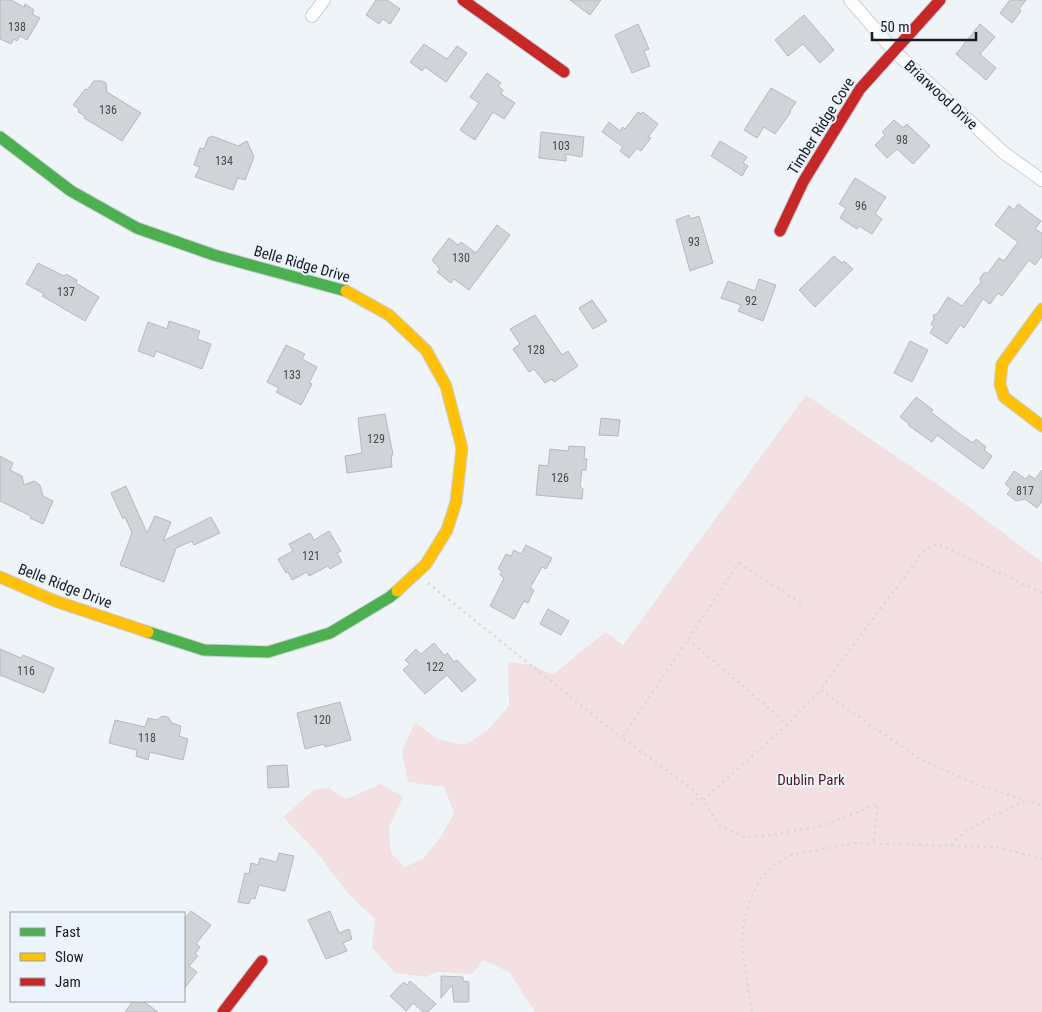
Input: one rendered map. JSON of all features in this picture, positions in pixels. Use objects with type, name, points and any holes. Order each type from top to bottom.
[{"type":"street","points":[[312,16],[324,0]]},
{"type":"street","points":[[463,0],[564,72]]},
{"type":"street","name":"Briarwood Drive","points":[[850,0],[894,51],[1004,153],[1042,180]]},
{"type":"street","name":"Timber Ridge Cove","points":[[780,231],[803,182],[860,89],[940,0]]},
{"type":"street","name":"Belle Ridge Drive","points":[[0,137],[71,191],[137,228],[214,254],[349,292],[389,314],[426,350],[446,386],[462,448],[456,502],[447,530],[426,564],[390,597],[330,632],[268,652],[204,650],[55,601],[0,577]]},
{"type":"street","points":[[1042,309],[1002,364],[1000,384],[1004,397],[1042,426]]},
{"type":"street","points":[[223,1012],[262,962]]},
{"type":"path","points":[[703,800],[788,724],[820,690],[925,549],[938,544],[1042,593]]},
{"type":"path","points":[[622,738],[739,563],[801,603]]},
{"type":"path","points":[[426,582],[622,738],[691,788],[703,800],[720,826],[745,837],[772,835],[822,826],[878,804],[873,844]]},
{"type":"path","points":[[688,639],[788,724]]},
{"type":"path","points":[[820,690],[920,759],[981,786],[1042,805]]},
{"type":"path","points":[[692,804],[699,796]]},
{"type":"path","points":[[951,845],[965,831],[1025,800]]},
{"type":"path","points":[[752,1012],[742,948],[743,924],[750,899],[760,879],[774,865],[791,855],[854,843],[997,847],[1042,859]]},
{"type":"green space","name":"Dublin Park","points":[[806,395],[957,498],[1042,562],[1042,1012],[535,1012],[509,972],[483,960],[472,974],[437,972],[426,977],[395,973],[372,948],[375,919],[351,897],[314,849],[283,817],[314,790],[329,788],[346,799],[381,784],[403,797],[389,827],[391,853],[405,867],[424,858],[442,835],[454,813],[444,787],[408,782],[402,751],[415,722],[437,739],[465,745],[488,730],[509,705],[508,662],[532,665],[553,675],[606,632],[623,645]]},
{"type":"building","points":[[0,0],[11,0],[24,7],[25,4],[34,10],[32,14],[40,18],[27,40],[20,36],[17,41],[14,39],[11,44],[0,39]]},
{"type":"building","points":[[376,0],[387,0],[400,9],[390,24],[383,19],[379,24],[366,15]]},
{"type":"building","points":[[570,0],[601,0],[590,15]]},
{"type":"building","points":[[1010,0],[1026,0],[1012,23],[1000,13]]},
{"type":"building","points":[[804,15],[834,50],[820,63],[803,44],[788,56],[775,40]]},
{"type":"building","points":[[638,24],[649,49],[644,51],[650,66],[632,73],[615,35]]},
{"type":"building","points":[[980,24],[995,37],[980,54],[996,68],[986,80],[956,54]]},
{"type":"building","points":[[424,44],[447,59],[457,46],[467,53],[446,82],[425,67],[422,71],[410,62]]},
{"type":"building","points":[[487,73],[501,83],[498,86],[503,90],[501,94],[515,103],[504,119],[493,112],[475,140],[460,130],[479,103],[470,97]]},
{"type":"building","points":[[94,81],[106,83],[107,92],[141,113],[122,141],[84,118],[85,116],[78,112],[79,109],[73,105],[85,89],[87,90]]},
{"type":"building","points":[[771,88],[796,102],[775,134],[764,127],[757,138],[744,130]]},
{"type":"building","points":[[638,112],[641,114],[643,112],[658,124],[648,137],[651,138],[641,151],[637,148],[629,158],[620,151],[623,147],[602,132],[609,122],[620,131],[623,127],[625,129]]},
{"type":"building","points":[[894,120],[902,127],[907,124],[930,146],[913,164],[897,149],[887,158],[875,145],[885,135],[882,132]]},
{"type":"building","points":[[541,132],[584,137],[582,157],[566,154],[566,161],[539,158]]},
{"type":"building","points":[[212,136],[238,146],[247,141],[254,157],[245,180],[238,178],[233,190],[195,177],[200,167],[194,165],[200,148],[204,149],[208,138]]},
{"type":"building","points":[[720,141],[747,157],[743,163],[748,166],[742,176],[711,156]]},
{"type":"building","points":[[855,178],[886,197],[875,214],[882,219],[872,234],[859,226],[857,229],[840,218],[846,208],[839,204]]},
{"type":"building","points":[[1018,204],[1041,221],[1035,229],[1042,233],[1042,256],[1035,265],[1029,260],[1002,296],[998,293],[990,304],[983,299],[964,328],[960,325],[947,344],[930,333],[934,326],[931,324],[934,319],[933,315],[937,314],[948,297],[962,306],[981,282],[980,278],[984,273],[988,273],[999,258],[1004,261],[1018,242],[995,225],[1009,206],[1014,210]]},
{"type":"building","points":[[689,215],[690,219],[699,216],[713,263],[690,271],[676,220]]},
{"type":"building","points":[[497,225],[510,235],[469,290],[454,279],[451,283],[437,272],[440,269],[432,260],[449,238],[458,245],[461,242],[476,253]]},
{"type":"building","points":[[834,256],[842,263],[844,261],[853,269],[815,307],[799,290]]},
{"type":"building","points":[[38,263],[64,276],[66,274],[77,280],[76,283],[99,297],[85,321],[42,296],[44,294],[26,284]]},
{"type":"building","points":[[759,279],[776,285],[763,321],[738,311],[741,305],[721,298],[728,281],[755,291]]},
{"type":"building","points":[[592,300],[607,321],[593,329],[579,308]]},
{"type":"building","points":[[535,315],[562,355],[568,351],[578,366],[554,382],[552,379],[545,383],[534,369],[529,372],[513,349],[520,344],[510,329]]},
{"type":"building","points":[[169,321],[200,331],[197,339],[211,344],[202,369],[156,351],[154,357],[138,351],[148,322],[167,329]]},
{"type":"building","points":[[910,341],[928,350],[912,382],[894,373]]},
{"type":"building","points":[[286,345],[305,354],[302,359],[317,367],[309,383],[312,384],[301,405],[276,392],[279,388],[267,382]]},
{"type":"building","points":[[916,397],[933,410],[931,412],[961,435],[973,443],[976,439],[986,447],[984,450],[992,456],[983,469],[937,435],[932,442],[900,417]]},
{"type":"building","points":[[385,414],[393,455],[391,455],[392,467],[347,473],[345,456],[362,453],[358,418]]},
{"type":"building","points":[[601,418],[620,420],[618,436],[599,435]]},
{"type":"building","points":[[569,446],[585,447],[584,459],[587,459],[586,470],[582,470],[580,486],[583,489],[582,499],[536,495],[539,465],[548,466],[550,449],[568,451]]},
{"type":"building","points":[[0,456],[13,463],[10,470],[22,476],[24,485],[34,481],[40,485],[43,496],[53,501],[43,524],[0,501]]},
{"type":"building","points":[[1042,470],[1042,501],[1037,508],[1025,499],[1016,501],[1007,494],[1011,489],[1005,484],[1014,471],[1026,479],[1029,475],[1035,479]]},
{"type":"building","points":[[126,486],[147,533],[155,516],[171,522],[163,541],[211,517],[220,533],[194,545],[192,541],[176,548],[164,582],[120,565],[132,533],[111,493]]},
{"type":"building","points":[[329,531],[341,551],[337,553],[342,562],[330,569],[328,566],[309,576],[307,572],[292,580],[278,559],[293,551],[289,544],[310,533],[314,540]]},
{"type":"building","points":[[526,545],[552,558],[546,569],[542,567],[530,588],[534,590],[528,603],[524,601],[514,619],[490,606],[504,578],[500,575],[502,571],[498,569],[506,554],[511,556],[514,550],[521,554]]},
{"type":"building","points":[[548,609],[569,621],[561,635],[540,624]]},
{"type":"building","points":[[434,643],[445,656],[447,653],[454,662],[457,660],[476,680],[462,692],[447,675],[425,694],[403,670],[410,664],[405,660],[416,649],[421,654]]},
{"type":"building","points":[[0,649],[21,658],[23,655],[54,668],[44,693],[0,675]]},
{"type":"building","points":[[340,702],[351,740],[325,747],[324,744],[305,749],[297,713]]},
{"type":"building","points":[[162,716],[168,717],[172,723],[181,726],[179,736],[188,739],[183,760],[150,752],[148,760],[136,756],[137,750],[109,743],[115,720],[145,727],[148,718],[157,720]]},
{"type":"building","points":[[287,765],[289,787],[268,788],[267,766]]},
{"type":"building","points":[[279,853],[294,856],[285,891],[259,885],[255,899],[251,898],[249,904],[238,902],[245,873],[249,874],[251,863],[258,865],[260,858],[277,862]]},
{"type":"building","points":[[191,911],[211,925],[196,944],[200,947],[195,954],[198,956],[189,966],[197,972],[185,988],[185,919]]},
{"type":"building","points":[[330,911],[339,933],[349,929],[352,939],[343,943],[347,951],[326,959],[308,920]]},
{"type":"building","points":[[441,976],[463,977],[463,981],[469,982],[469,1002],[454,1002],[452,985],[441,998]]},
{"type":"building","points":[[410,981],[436,1004],[428,1012],[423,1012],[413,1003],[406,1011],[390,996],[404,982],[407,985]]},
{"type":"building","points":[[132,1002],[144,1002],[158,1012],[125,1012]]},
{"type":"traffic: fast","points":[[0,137],[71,191],[137,228],[214,255],[346,291]]},
{"type":"traffic: fast","points":[[148,632],[204,650],[268,652],[330,633],[397,591]]},
{"type":"traffic: slow","points":[[346,291],[389,315],[426,350],[446,386],[462,448],[456,502],[447,530],[426,564],[397,591]]},
{"type":"traffic: slow","points":[[1042,309],[1002,364],[1000,384],[1004,397],[1042,426]]},
{"type":"traffic: slow","points":[[0,577],[55,601],[148,632]]},
{"type":"traffic: jam","points":[[463,0],[564,72]]},
{"type":"traffic: jam","points":[[780,231],[803,182],[860,89],[940,0]]},
{"type":"traffic: jam","points":[[223,1012],[262,961]]}]
